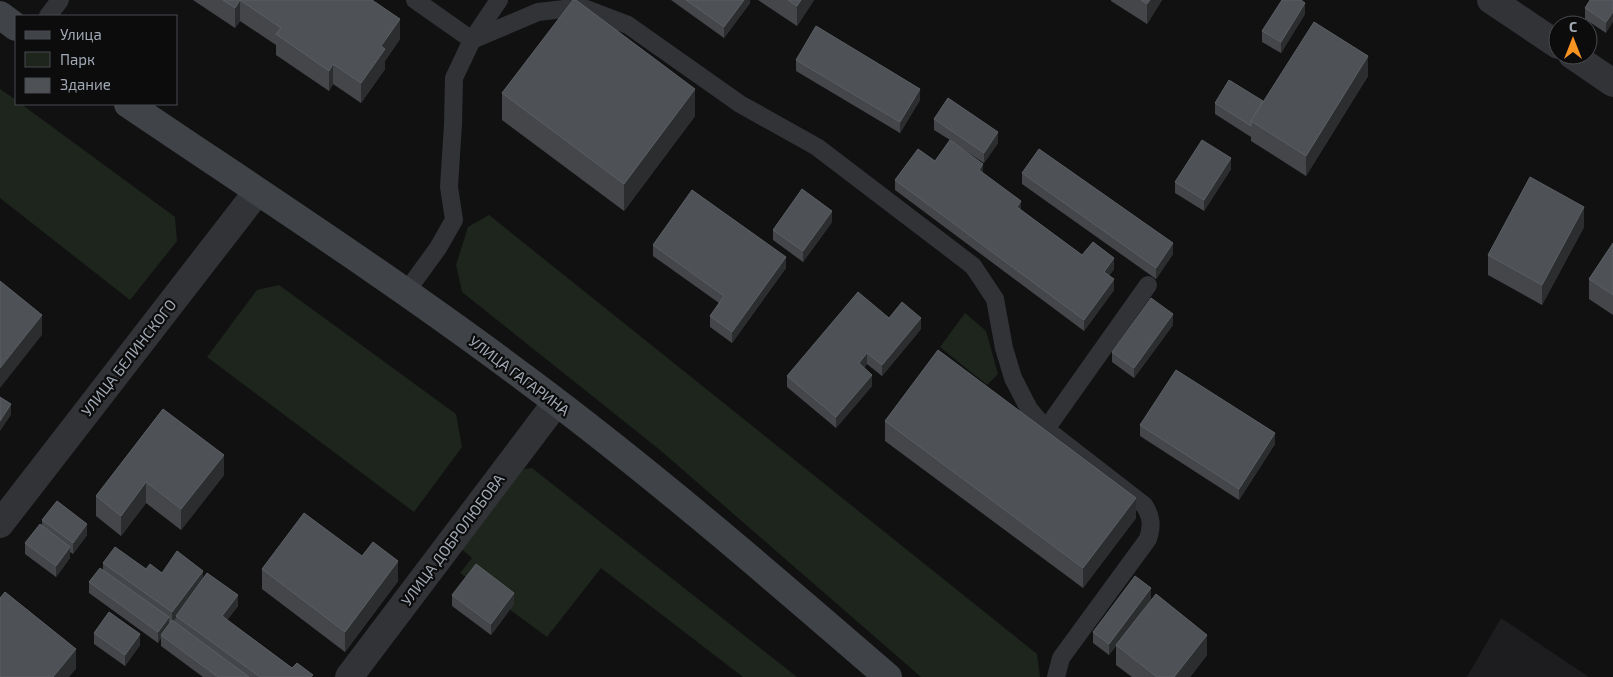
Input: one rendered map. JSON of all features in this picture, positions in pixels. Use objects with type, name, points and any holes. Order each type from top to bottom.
[{"type":"main road","points":[[0,15],[15,26]]},
{"type":"main road","name":"УЛИЦА ГАГАРИНА","points":[[129,105],[406,292],[556,403],[646,472],[888,677]]},
{"type":"street","points":[[1491,0],[1548,39]]},
{"type":"street","points":[[1587,65],[1613,83]]},
{"type":"street","name":"УЛИЦА БЕЛИНСКОГО","points":[[0,524],[257,192]]},
{"type":"street","name":"УЛИЦА ДОБРОЛЮБОВА","points":[[349,677],[556,403]]},
{"type":"lane","points":[[49,15],[60,0]]},
{"type":"lane","points":[[415,0],[472,40]]},
{"type":"lane","points":[[406,292],[438,248],[454,220],[449,187],[454,124],[454,78],[472,40],[499,0]]},
{"type":"lane","points":[[472,40],[538,12],[581,7],[628,25],[740,104],[817,147],[973,266],[995,299],[1004,348],[1013,378],[1028,409],[1046,429],[1144,505],[1149,514],[1151,527],[1148,539],[1061,658],[1056,677]]},
{"type":"lane","points":[[1046,429],[1148,286]]},
{"type":"shaded area","points":[[1501,618],[1589,677],[1467,677]]},
{"type":"green space","points":[[0,89],[15,99],[15,105],[22,105],[175,217],[177,241],[130,300],[0,198]]},
{"type":"green space","points":[[489,215],[1037,654],[1040,677],[921,677],[660,450],[462,292],[456,265],[468,227]]},
{"type":"green space","points":[[279,285],[456,414],[462,447],[414,512],[207,357],[257,290]]},
{"type":"green space","points":[[965,313],[986,331],[998,374],[987,385],[940,347]]},
{"type":"green space","points":[[532,468],[797,677],[743,677],[601,568],[547,637],[460,573],[472,558],[451,540],[500,472]]},
{"type":"building","points":[[223,0],[240,0],[235,8]]},
{"type":"building","points":[[240,0],[372,0],[400,19],[381,46],[385,49],[361,83],[333,64],[329,71],[276,34],[281,28]]},
{"type":"building","points":[[573,0],[576,0],[695,89],[624,184],[502,93]]},
{"type":"building","points":[[686,0],[744,0],[724,27]]},
{"type":"building","points":[[788,0],[801,0],[797,6]]},
{"type":"building","points":[[1141,0],[1150,0],[1147,4]]},
{"type":"building","points":[[1282,0],[1301,0],[1305,3],[1281,42],[1262,31]]},
{"type":"building","points":[[1590,0],[1613,0],[1613,12],[1606,22],[1585,8]]},
{"type":"building","points":[[1314,22],[1368,56],[1306,156],[1251,121]]},
{"type":"building","points":[[816,26],[920,89],[900,122],[796,60]]},
{"type":"building","points":[[1229,80],[1263,101],[1251,121],[1251,126],[1215,103]]},
{"type":"building","points":[[948,98],[998,132],[984,153],[934,119]]},
{"type":"building","points":[[950,140],[983,164],[979,170],[1021,201],[1017,207],[1082,255],[1093,242],[1114,258],[1104,272],[1114,279],[1084,320],[895,180],[918,149],[935,161]]},
{"type":"building","points":[[1202,140],[1231,158],[1204,200],[1175,182]]},
{"type":"building","points":[[1039,149],[1173,243],[1156,268],[1022,173]]},
{"type":"building","points":[[1530,177],[1584,207],[1542,285],[1488,255]]},
{"type":"building","points":[[802,189],[832,211],[803,251],[773,230]]},
{"type":"building","points":[[692,190],[786,257],[732,332],[710,316],[724,296],[653,245]]},
{"type":"building","points":[[1613,243],[1613,295],[1589,279]]},
{"type":"building","points":[[0,281],[42,315],[0,368]]},
{"type":"building","points":[[858,292],[889,318],[902,302],[921,318],[882,365],[867,353],[859,363],[872,375],[836,417],[787,376]]},
{"type":"building","points":[[1151,298],[1173,314],[1134,368],[1112,352]]},
{"type":"building","points":[[938,350],[1136,498],[1083,568],[885,421]]},
{"type":"building","points":[[1176,370],[1275,433],[1239,489],[1140,425]]},
{"type":"building","points":[[0,397],[11,404],[0,421]]},
{"type":"building","points":[[163,409],[224,455],[181,509],[146,482],[121,516],[96,496]]},
{"type":"building","points":[[57,501],[87,524],[73,543],[42,520]]},
{"type":"building","points":[[304,513],[362,556],[373,542],[398,561],[345,632],[262,569]]},
{"type":"building","points":[[40,524],[70,547],[56,566],[25,543]]},
{"type":"building","points":[[115,547],[146,569],[150,564],[162,573],[177,551],[203,571],[172,612],[103,563]]},
{"type":"building","points":[[476,564],[514,593],[491,624],[452,595]]},
{"type":"building","points":[[100,568],[169,617],[158,632],[89,582]]},
{"type":"building","points":[[207,573],[238,595],[222,616],[292,668],[297,663],[313,675],[311,677],[260,677],[176,616]]},
{"type":"building","points":[[1135,576],[1151,588],[1109,644],[1093,632]]},
{"type":"building","points":[[5,592],[76,649],[53,677],[0,676],[0,598]]},
{"type":"building","points":[[1156,594],[1207,635],[1174,677],[1157,677],[1116,645]]},
{"type":"building","points":[[109,612],[140,634],[125,655],[94,633]]},
{"type":"building","points":[[172,620],[249,677],[218,677],[161,635]]}]
